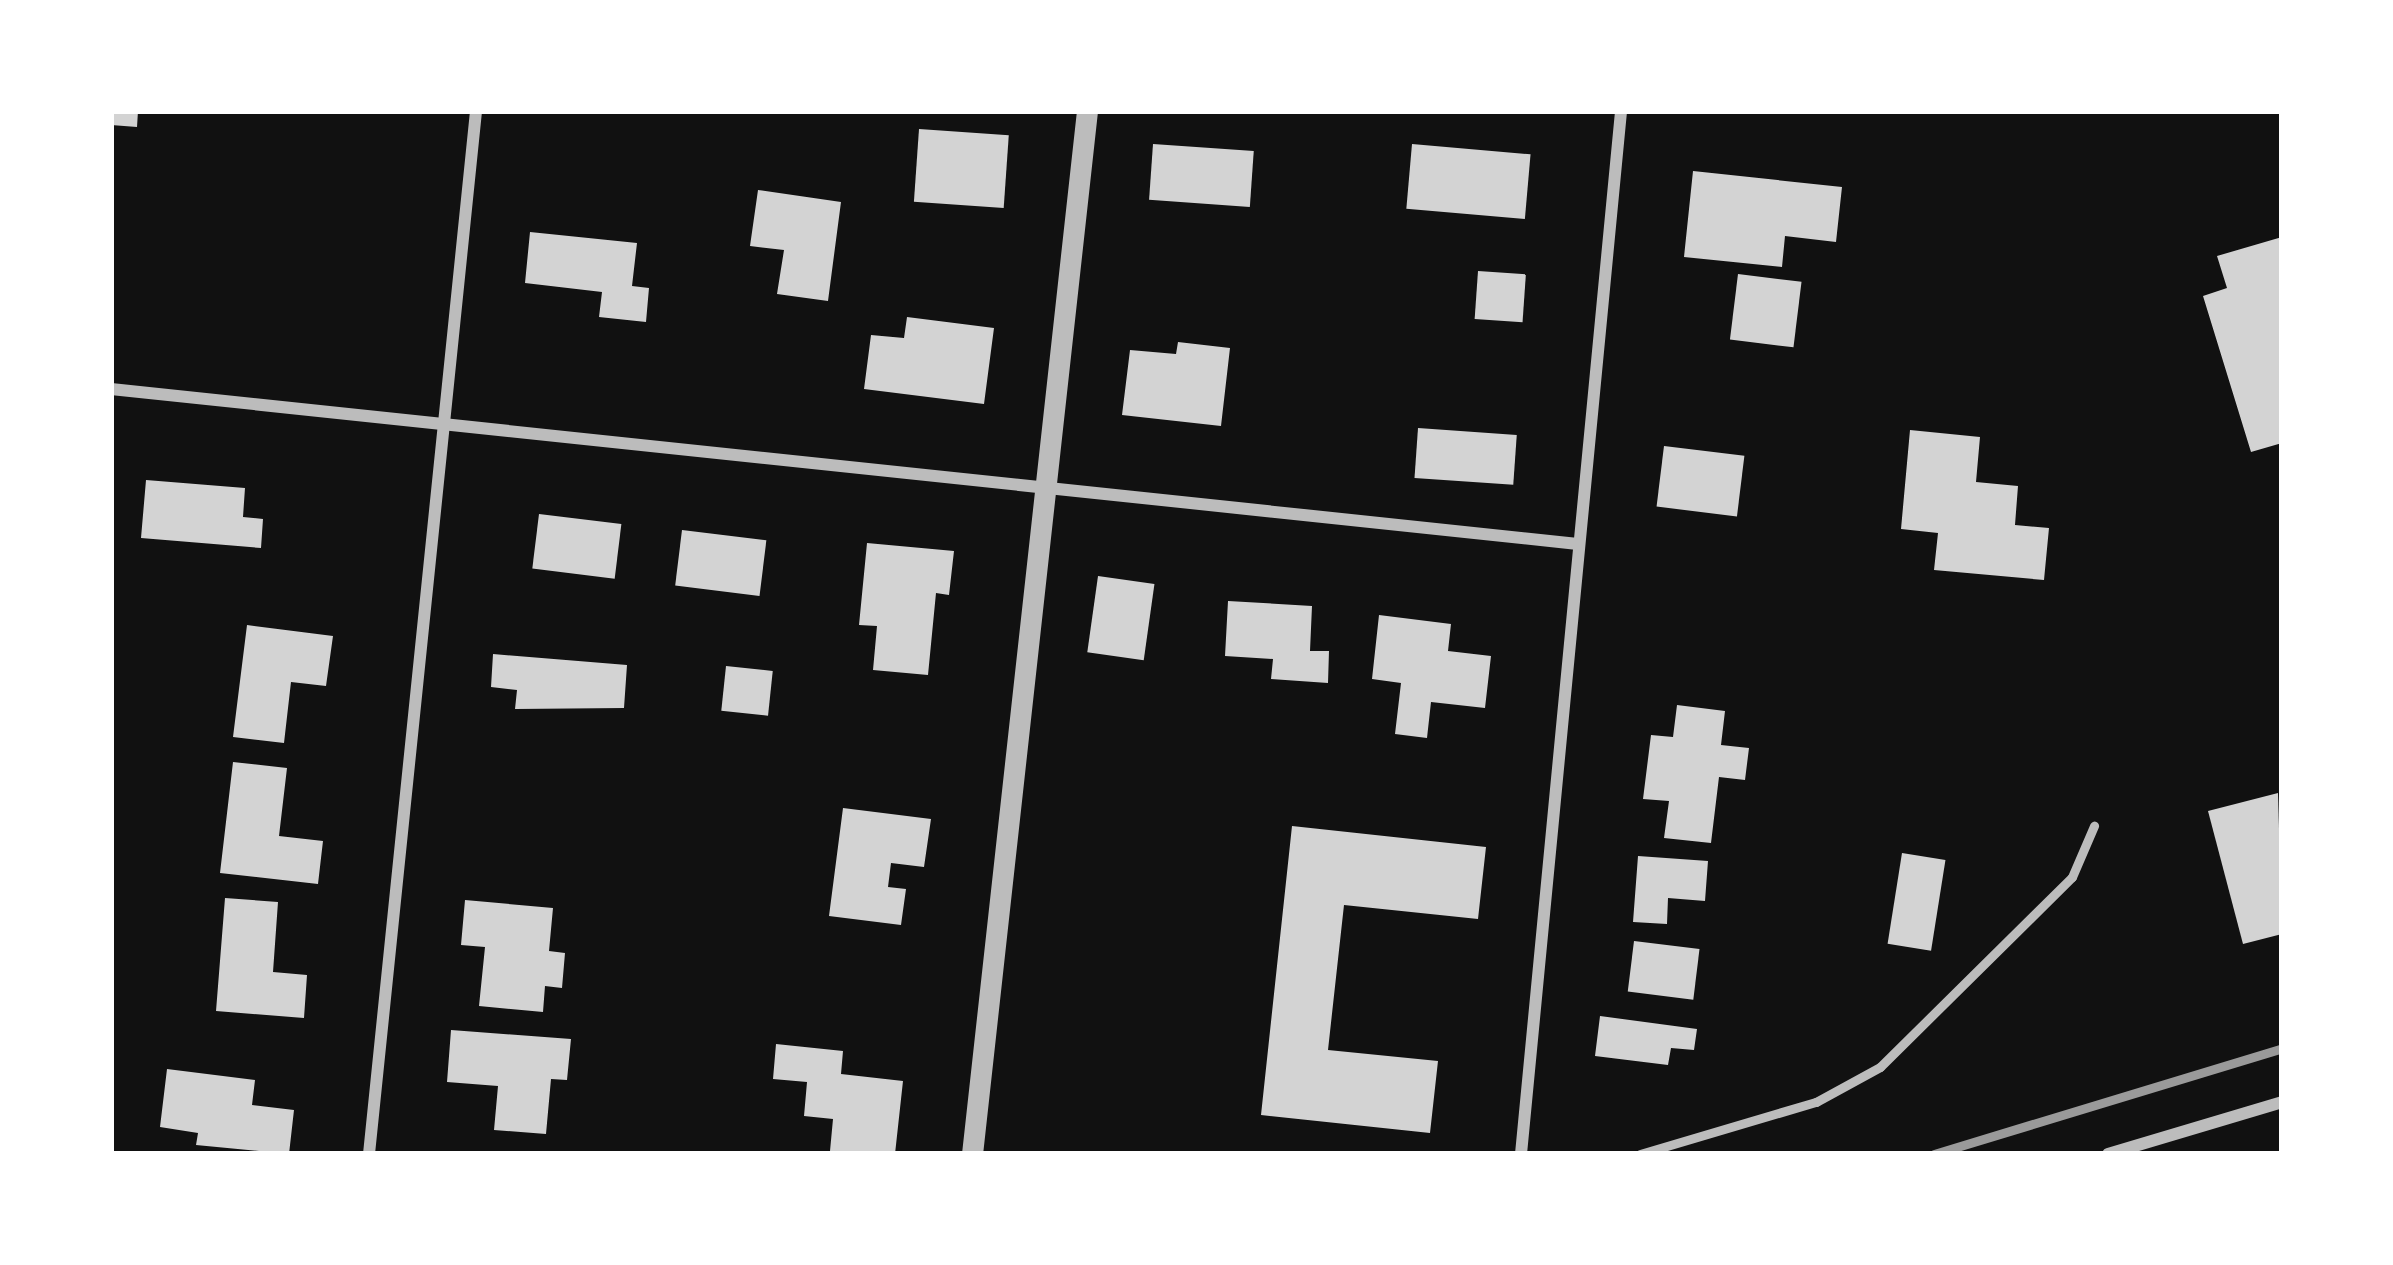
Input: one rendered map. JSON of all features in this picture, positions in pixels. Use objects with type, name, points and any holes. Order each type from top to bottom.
[{"type":"street","points":[[370,1154],[476,111]]},
{"type":"street","points":[[972,1154],[1087,111]]},
{"type":"street","points":[[1521,1154],[1622,111]]},
{"type":"street","points":[[111,389],[1044,495],[1578,544]]},
{"type":"street","points":[[2108,1154],[2282,1102]]},
{"type":"lane","points":[[1640,1154],[1816,1102],[1880,1067],[2059,893],[2094,826]]},
{"type":"building","points":[[111,111],[138,111],[137,127],[111,125]]},
{"type":"building","points":[[919,129],[1009,135],[1004,208],[914,202]]},
{"type":"building","points":[[1153,144],[1254,151],[1250,207],[1149,200]]},
{"type":"building","points":[[1412,144],[1531,154],[1525,219],[1406,209]]},
{"type":"building","points":[[1693,171],[1842,187],[1836,242],[1785,236],[1782,267],[1684,257]]},
{"type":"building","points":[[758,190],[841,202],[828,301],[777,294],[784,250],[750,246]]},
{"type":"building","points":[[530,232],[637,243],[632,286],[649,288],[646,322],[599,317],[602,292],[525,283]]},
{"type":"building","points":[[2282,237],[2282,443],[2251,452],[2203,296],[2227,288],[2217,256]]},
{"type":"building","points":[[1478,271],[1526,274],[1523,322],[1475,319]]},
{"type":"building","points":[[1738,274],[1802,282],[1793,347],[1730,340]]},
{"type":"building","points":[[907,317],[994,328],[984,404],[864,389],[871,335],[904,338]]},
{"type":"building","points":[[1178,342],[1230,348],[1221,426],[1122,415],[1130,350],[1176,354]]},
{"type":"building","points":[[1418,428],[1517,435],[1513,485],[1415,478]]},
{"type":"building","points":[[1910,430],[1980,437],[1976,482],[2018,486],[2015,525],[2049,528],[2044,580],[1934,570],[1938,533],[1901,529]]},
{"type":"building","points":[[1664,446],[1744,456],[1737,516],[1657,507]]},
{"type":"building","points":[[146,480],[245,488],[243,517],[263,519],[261,548],[141,538]]},
{"type":"building","points":[[539,514],[621,524],[615,579],[532,569]]},
{"type":"building","points":[[682,530],[766,540],[760,596],[675,586]]},
{"type":"building","points":[[867,543],[954,551],[949,595],[936,593],[928,675],[873,670],[877,626],[859,625]]},
{"type":"building","points":[[1098,576],[1154,584],[1144,660],[1087,652]]},
{"type":"building","points":[[1228,601],[1312,606],[1310,651],[1329,651],[1328,683],[1271,679],[1273,659],[1225,656]]},
{"type":"building","points":[[1379,615],[1451,624],[1448,651],[1491,656],[1485,708],[1431,702],[1427,738],[1395,734],[1401,683],[1372,679]]},
{"type":"building","points":[[247,625],[333,636],[326,686],[291,682],[284,743],[233,737]]},
{"type":"building","points":[[493,654],[627,665],[624,708],[515,709],[517,690],[491,687]]},
{"type":"building","points":[[726,666],[773,671],[768,716],[721,711]]},
{"type":"building","points":[[1677,705],[1725,711],[1721,745],[1749,748],[1745,780],[1719,777],[1711,843],[1664,838],[1669,801],[1643,799],[1651,735],[1673,737]]},
{"type":"building","points":[[233,762],[287,768],[279,836],[323,841],[318,884],[220,873]]},
{"type":"building","points":[[2278,793],[2282,934],[2243,944],[2208,811]]},
{"type":"building","points":[[843,808],[931,819],[924,867],[891,863],[888,887],[906,889],[901,925],[829,916]]},
{"type":"building","points":[[1292,826],[1486,847],[1478,919],[1344,905],[1328,1050],[1438,1061],[1430,1133],[1261,1115]]},
{"type":"building","points":[[1902,853],[1945,860],[1931,951],[1888,944]]},
{"type":"building","points":[[1638,856],[1708,861],[1705,901],[1668,898],[1667,924],[1633,922]]},
{"type":"building","points":[[225,898],[278,902],[273,972],[307,975],[304,1018],[216,1011]]},
{"type":"building","points":[[465,900],[553,908],[549,951],[565,953],[562,988],[545,986],[543,1012],[479,1006],[485,947],[461,945]]},
{"type":"building","points":[[1634,941],[1700,949],[1693,1000],[1628,992]]},
{"type":"building","points":[[1600,1016],[1697,1029],[1694,1050],[1671,1048],[1668,1065],[1595,1056]]},
{"type":"building","points":[[451,1030],[571,1039],[567,1080],[551,1079],[546,1134],[494,1130],[498,1086],[447,1082]]},
{"type":"building","points":[[776,1044],[843,1051],[841,1074],[903,1081],[895,1154],[830,1151],[833,1119],[804,1116],[807,1082],[773,1079]]},
{"type":"building","points":[[167,1069],[255,1080],[252,1105],[294,1110],[289,1154],[196,1145],[198,1133],[160,1127]]},
{"type":"railway","points":[[1934,1154],[2282,1048]]}]
